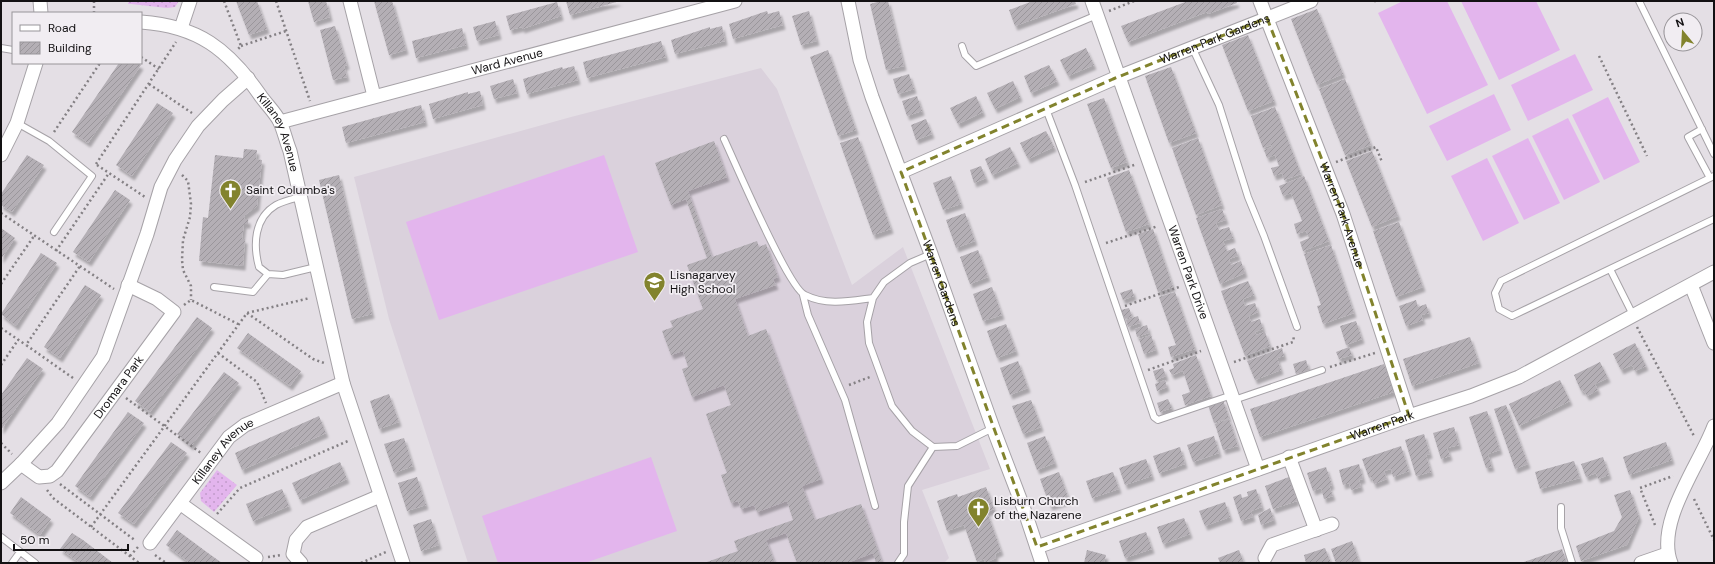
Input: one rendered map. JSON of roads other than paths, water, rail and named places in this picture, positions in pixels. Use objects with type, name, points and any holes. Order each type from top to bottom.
[{"type":"street","points":[[40,1],[41,12]]},
{"type":"street","points":[[181,28],[190,1]]},
{"type":"street","points":[[350,1],[374,96]]},
{"type":"street","name":"Ward Avenue","points":[[280,122],[735,1]]},
{"type":"street","name":"Warren Gardens","points":[[848,1],[860,60],[1042,563]]},
{"type":"street","name":"Warren Park Drive","points":[[1092,1],[1172,221],[1258,469]]},
{"type":"street","name":"Warren Park Avenue","points":[[1260,1],[1343,214],[1409,416]]},
{"type":"street","name":"Warren Park Gardens","points":[[901,172],[1120,76],[1311,1]]},
{"type":"street","name":"Killaney Avenue","points":[[142,22],[181,28],[202,38],[231,57],[280,122],[290,151],[343,383],[403,563]]},
{"type":"street","points":[[1,155],[17,123],[36,64]]},
{"type":"street","points":[[1,482],[21,464],[58,423],[103,357],[147,234],[161,187],[172,166],[198,126],[223,100],[248,78]]},
{"type":"street","name":"Warren Park","points":[[1037,547],[1409,416],[1471,396],[1519,377],[1714,272]]},
{"type":"street","name":"Dromara Park","points":[[21,464],[45,477],[57,471],[174,312],[157,299],[128,285]]},
{"type":"street","points":[[1691,285],[1714,343]]},
{"type":"street","name":"Killaney Avenue","points":[[145,544],[180,504],[229,437],[245,425],[343,383]]},
{"type":"street","points":[[1641,563],[1669,553],[1670,525],[1686,484],[1713,430]]},
{"type":"street","points":[[1289,458],[1316,530]]},
{"type":"street","points":[[297,558],[296,540],[307,527],[380,496]]},
{"type":"street","points":[[180,504],[256,558]]},
{"type":"street","points":[[1266,558],[1272,545],[1332,524]]},
{"type":"lane","points":[[1639,1],[1714,154]]},
{"type":"lane","points":[[962,46],[965,55],[976,66],[1097,15]]},
{"type":"lane","points":[[1192,47],[1219,105],[1248,197],[1264,236],[1297,327]]},
{"type":"lane","points":[[1,48],[12,50]]},
{"type":"lane","points":[[1046,109],[1075,186],[1154,417],[1158,420],[1322,370]]},
{"type":"lane","points":[[17,123],[49,141],[92,176],[54,232]]},
{"type":"lane","points":[[1702,130],[1688,137],[1712,177],[1501,281],[1495,293],[1499,309],[1512,316],[1714,219]]},
{"type":"lane","points":[[724,139],[780,258],[794,283],[803,295],[808,315],[841,388],[875,506]]},
{"type":"lane","points":[[300,197],[277,204],[262,218],[256,238],[255,254],[259,268],[268,274],[283,275],[316,268]]},
{"type":"lane","points":[[931,254],[910,263],[884,282],[873,298],[867,322],[869,343],[880,374],[892,406],[912,430],[934,447],[957,446],[993,428]]},
{"type":"lane","points":[[1610,269],[1633,315]]},
{"type":"lane","points":[[214,287],[253,292],[268,274]]},
{"type":"lane","points":[[803,295],[832,303],[873,298]]},
{"type":"lane","points":[[898,563],[904,554],[904,522],[908,486],[934,447]]},
{"type":"lane","points":[[1561,507],[1561,528],[1572,563]]},
{"type":"lane","points":[[1,537],[35,563]]},
{"type":"lane","points":[[12,563],[20,552]]},
{"type":"place","name":"Saint Columba's","points":[[230,210]]},
{"type":"place","name":"Lisnagarvey High School","points":[[655,302]]},
{"type":"place","name":"Lisburn Church of the Nazarene","points":[[979,528]]}]
